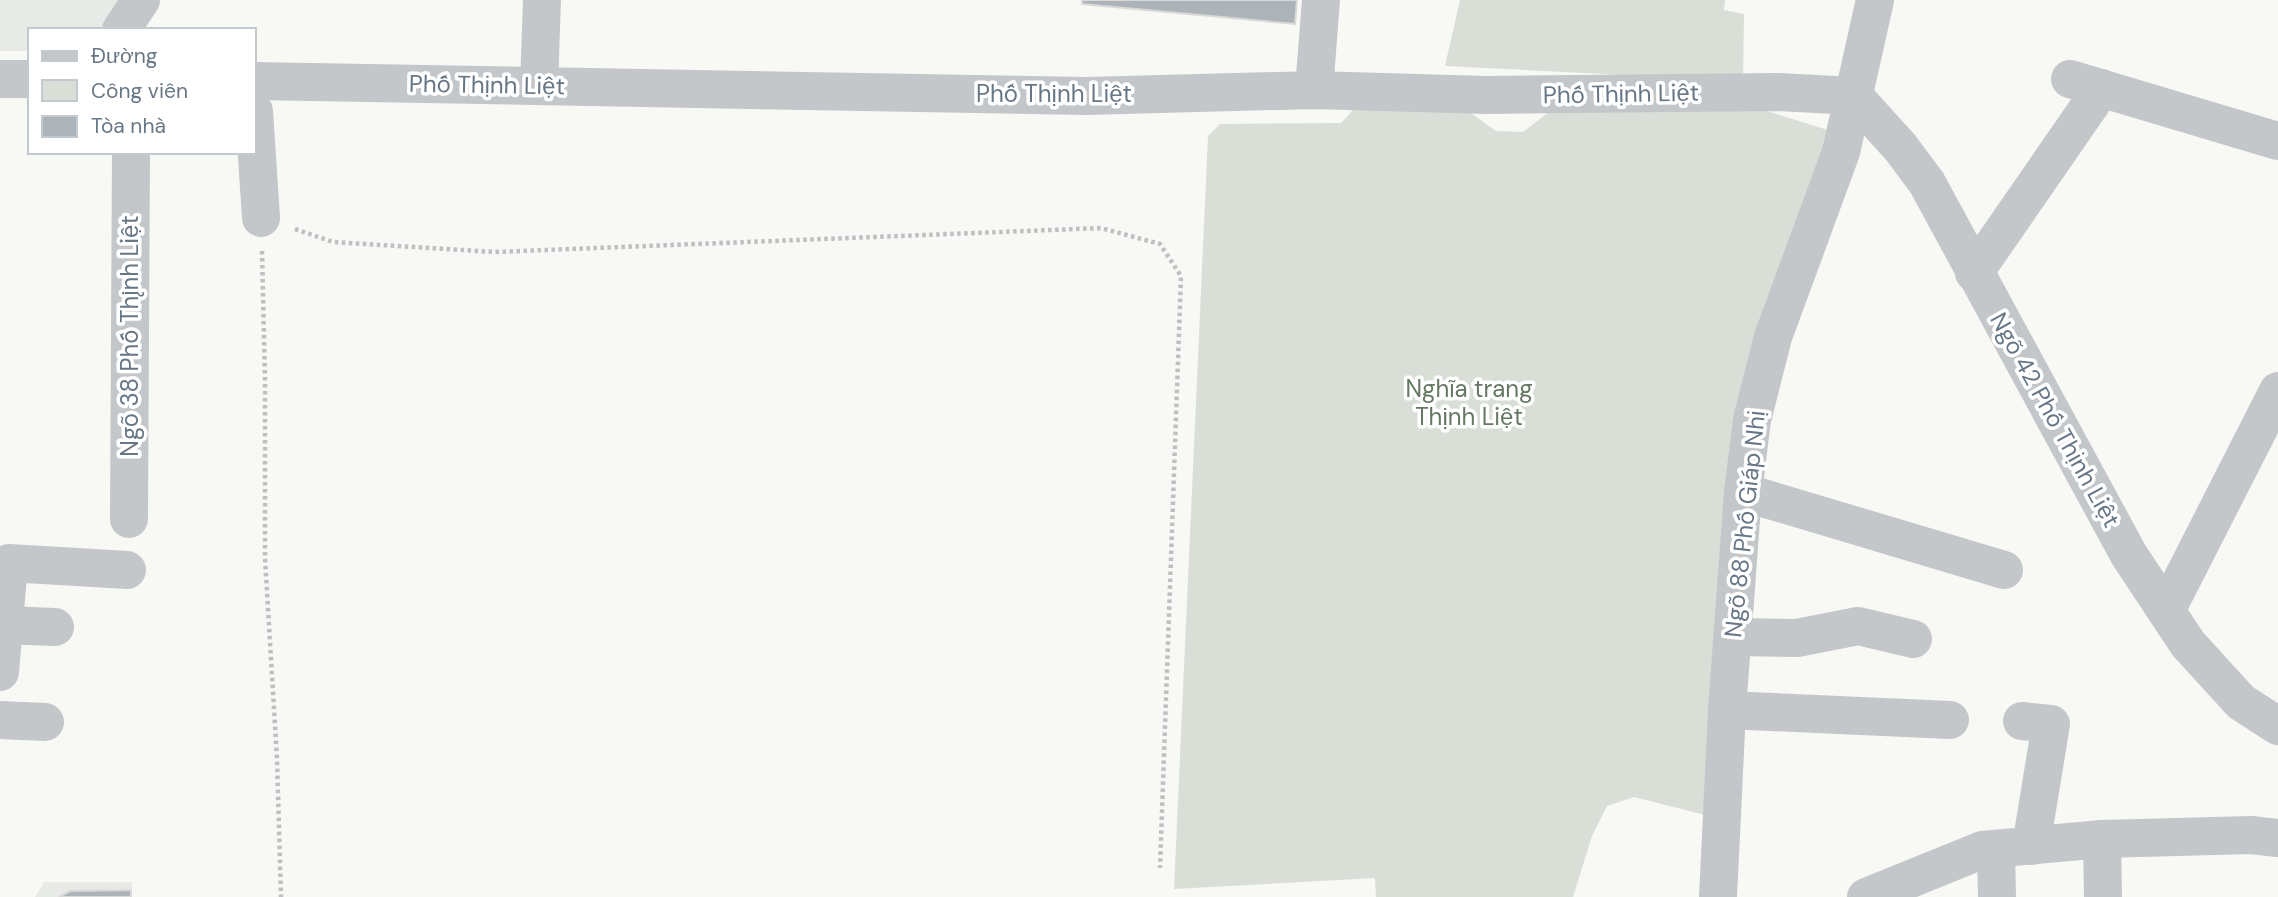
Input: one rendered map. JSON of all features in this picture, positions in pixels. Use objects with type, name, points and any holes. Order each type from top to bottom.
[{"type":"street","points":[[122,28],[141,0]]},
{"type":"street","points":[[538,86],[542,0]]},
{"type":"street","points":[[1314,90],[1321,0]]},
{"type":"street","name":"Ngõ 88 Phố Giáp Nhị","points":[[1718,897],[1732,637],[1743,492],[1752,420],[1773,337],[1841,152],[1875,0]]},
{"type":"street","points":[[0,79],[28,79]]},
{"type":"street","name":"Phố Thịnh Liệt","points":[[256,81],[1086,96],[1314,90],[1486,95],[1778,92],[1854,96]]},
{"type":"street","points":[[1974,273],[2086,83],[2278,141]]},
{"type":"street","name":"Ngõ 42 Phố Thịnh Liệt","points":[[1854,96],[1901,148],[1927,183],[2129,555],[2188,644],[2241,702],[2278,726]]},
{"type":"street","points":[[256,142],[261,218]]},
{"type":"street","name":"Ngõ 38 Phố Thįnh Liệt","points":[[129,519],[131,154]]},
{"type":"street","points":[[2166,611],[2278,391]]},
{"type":"street","points":[[1743,492],[2004,570]]},
{"type":"street","points":[[0,672],[9,563],[127,570]]},
{"type":"street","points":[[4,625],[55,627]]},
{"type":"street","points":[[1732,637],[1797,638],[1858,626],[1913,639]]},
{"type":"street","points":[[1727,710],[1950,720]]},
{"type":"street","points":[[0,720],[46,722]]},
{"type":"street","points":[[1997,897],[2051,724],[2022,721]]},
{"type":"street","points":[[1866,897],[1982,850],[2102,839],[2250,835],[2278,838]]},
{"type":"street","points":[[2102,839],[2103,897]]},
{"type":"path","points":[[281,897],[277,760],[265,558],[265,379],[261,218],[333,242],[495,252],[1101,228],[1160,244],[1181,276],[1160,868]]},
{"type":"shaded area","points":[[0,0],[130,0],[111,28],[28,28],[28,51],[0,51]]},
{"type":"shaded area","points":[[44,882],[132,882],[132,897],[35,897]]},
{"type":"green space","points":[[1460,0],[1725,0],[1724,10],[1744,14],[1743,81],[1445,66]]},
{"type":"green space","name":"Nghĩa trang Thịnh Liệt","points":[[1464,108],[1496,131],[1523,132],[1554,108],[1767,111],[1831,131],[1753,347],[1705,815],[1634,797],[1607,806],[1592,836],[1573,897],[1376,897],[1375,878],[1174,889],[1208,136],[1220,124],[1341,123],[1353,110]]},
{"type":"building","points":[[1082,0],[1297,0],[1295,24],[1082,4]]},
{"type":"building","points":[[131,890],[131,897],[59,897],[70,891]]}]
